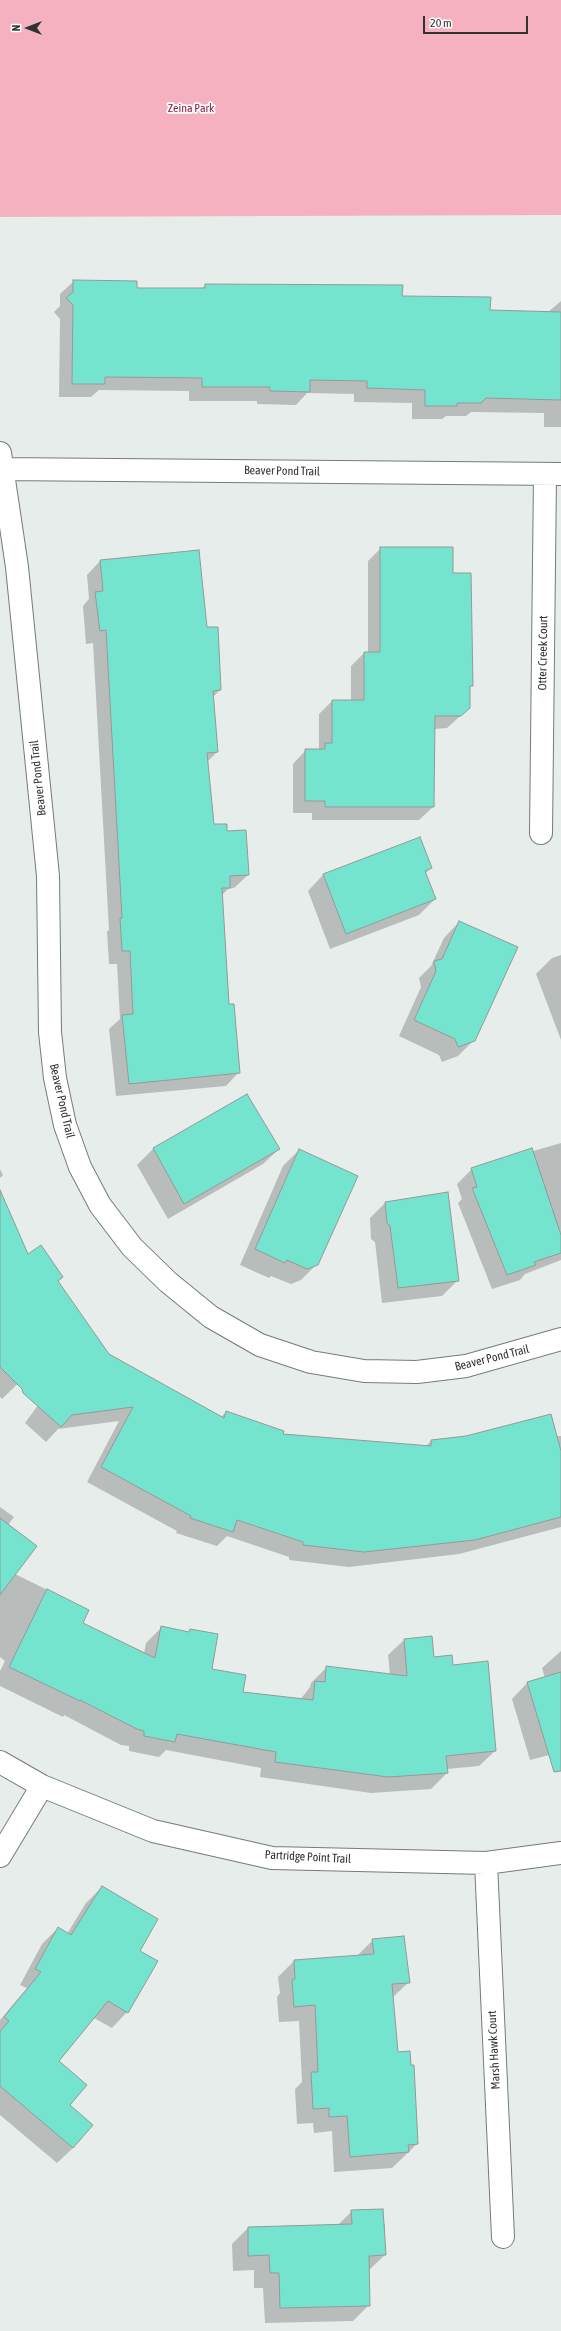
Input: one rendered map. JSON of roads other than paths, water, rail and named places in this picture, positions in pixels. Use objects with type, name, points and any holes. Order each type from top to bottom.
[{"type":"street","name":"Beaver Pond Trail","points":[[553,474],[1,461],[18,575],[48,876],[50,1032],[55,1078],[65,1125],[75,1153],[100,1205],[142,1257],[168,1282],[211,1317],[260,1344],[311,1362],[364,1372],[417,1372],[466,1366],[561,1339]]},
{"type":"street","name":"Otter Creek Court","points":[[541,833],[553,474]]},
{"type":"street","name":"Partridge Point Trail","points":[[0,1762],[42,1786],[153,1831],[272,1858],[486,1863],[561,1852]]},
{"type":"street","points":[[0,1856],[42,1786]]},
{"type":"street","name":"Marsh Hawk Court","points":[[486,1863],[503,2237]]},
{"type":"park label","name":"Zeina Park","points":[[191,108]]}]
